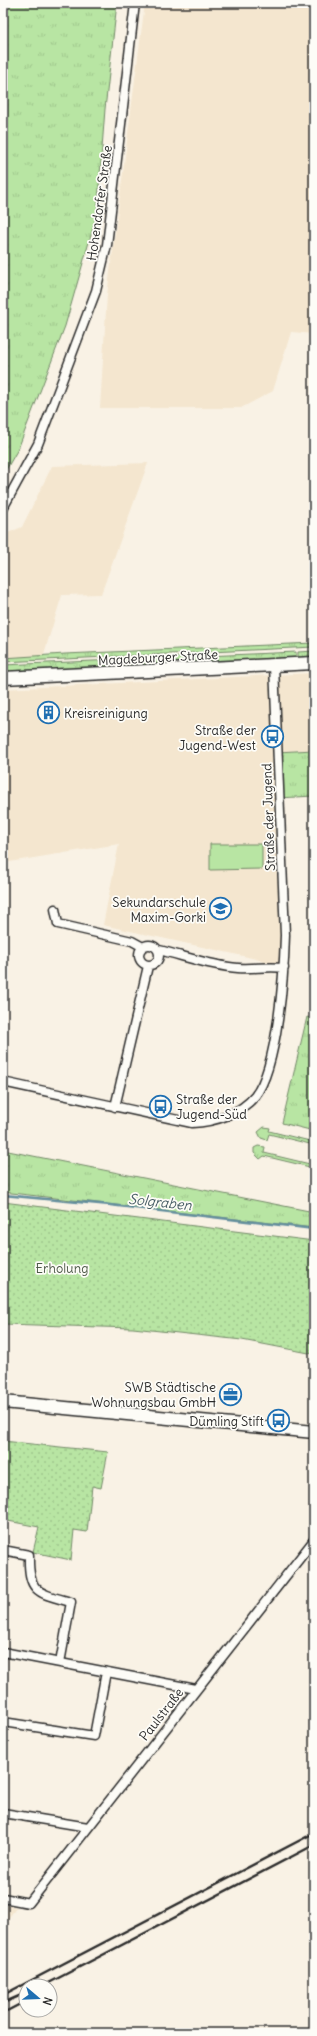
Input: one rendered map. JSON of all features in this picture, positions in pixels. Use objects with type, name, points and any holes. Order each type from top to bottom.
[{"type":"main road","name":"Magdeburger Straße","points":[[3,678],[314,663]]},
{"type":"main road","points":[[3,1402],[314,1432]]},
{"type":"street","name":"Hohendorfer Straße","points":[[3,508],[38,444],[96,291],[108,245],[135,3]]},
{"type":"street","name":"Straße der Jugend","points":[[3,1082],[192,1123],[205,1122],[220,1118],[242,1108],[256,1095],[264,1077],[279,1013],[284,968],[285,935],[274,665]]},
{"type":"street","points":[[55,909],[58,924],[132,941],[143,947],[153,945],[158,950],[235,968],[250,969],[271,966],[284,968]]},
{"type":"street","points":[[143,947],[139,952],[139,958],[148,966]]},
{"type":"street","points":[[148,966],[158,961],[158,950]]},
{"type":"street","points":[[115,1107],[148,966]]},
{"type":"street","name":"Paulstraße","points":[[3,1898],[29,1903],[314,1540]]},
{"type":"street","points":[[3,1550],[29,1555],[28,1573],[34,1587],[45,1595],[71,1602],[60,1663]]},
{"type":"street","points":[[3,1652],[196,1689]]},
{"type":"street","points":[[3,1722],[94,1736],[106,1672]]},
{"type":"street","points":[[3,1813],[88,1827]]},
{"type":"shaded area","points":[[145,3],[314,3],[314,334],[291,332],[273,391],[241,408],[100,408],[107,295]]},
{"type":"shaded area","points":[[148,463],[101,594],[62,595],[43,657],[3,658],[3,535],[22,527],[52,466]]},
{"type":"shaded area","points":[[314,673],[314,750],[277,752],[283,965],[103,925],[119,844],[3,863],[3,689]]},
{"type":"shaded area","points":[[3,1905],[17,1907],[3,1925]]},
{"type":"green space","points":[[3,3],[117,3],[105,109],[97,214],[65,326],[18,449],[3,475]]},
{"type":"green space","points":[[314,643],[314,647],[3,662],[3,658],[65,654]]},
{"type":"green space","points":[[314,651],[314,658],[298,659],[298,652]]},
{"type":"green space","points":[[296,652],[296,659],[3,674],[3,665]]},
{"type":"green space","points":[[314,750],[314,796],[278,798],[277,752]]},
{"type":"green space","points":[[210,844],[262,844],[262,869],[210,870]]},
{"type":"green space","points":[[307,1017],[314,1019],[314,1131],[282,1123]]},
{"type":"green space","points":[[264,1127],[270,1128],[269,1131],[314,1142],[314,1145],[269,1134],[267,1140],[261,1138],[258,1132]]},
{"type":"green space","points":[[258,1146],[265,1147],[264,1153],[314,1165],[314,1168],[264,1156],[260,1159],[254,1153],[254,1148]]},
{"type":"green space","points":[[3,1150],[314,1212],[314,1228],[3,1192]]},
{"type":"green space","name":"Erholung","points":[[3,1202],[314,1241],[314,1354],[242,1340],[133,1328],[3,1324]]},
{"type":"green space","points":[[3,1441],[108,1452],[101,1488],[92,1486],[87,1532],[74,1530],[71,1560],[33,1552],[39,1527],[3,1520]]},
{"type":"waterway","name":"Solgraben","points":[[3,1195],[110,1205],[314,1229]]},
{"type":"railway","points":[[3,1995],[314,1833]]},
{"type":"railway","points":[[58,1978],[314,1845]]},
{"type":"railway","points":[[3,2003],[18,1996]]},
{"type":"railway","points":[[3,2013],[18,2005]]},
{"type":"place","name":"Kreisreinigung","points":[[49,713]]},
{"type":"place","name":"Straße der Jugend-West","points":[[272,737]]},
{"type":"place","name":"Sekundarschule Maxim-Gorki","points":[[221,909]]},
{"type":"place","name":"Straße der Jugend-Süd","points":[[160,1106]]},
{"type":"place","name":"SWB Städtische Wohnungsbau GmbH","points":[[231,1394]]},
{"type":"place","name":"Dümling Stift","points":[[279,1421]]}]
